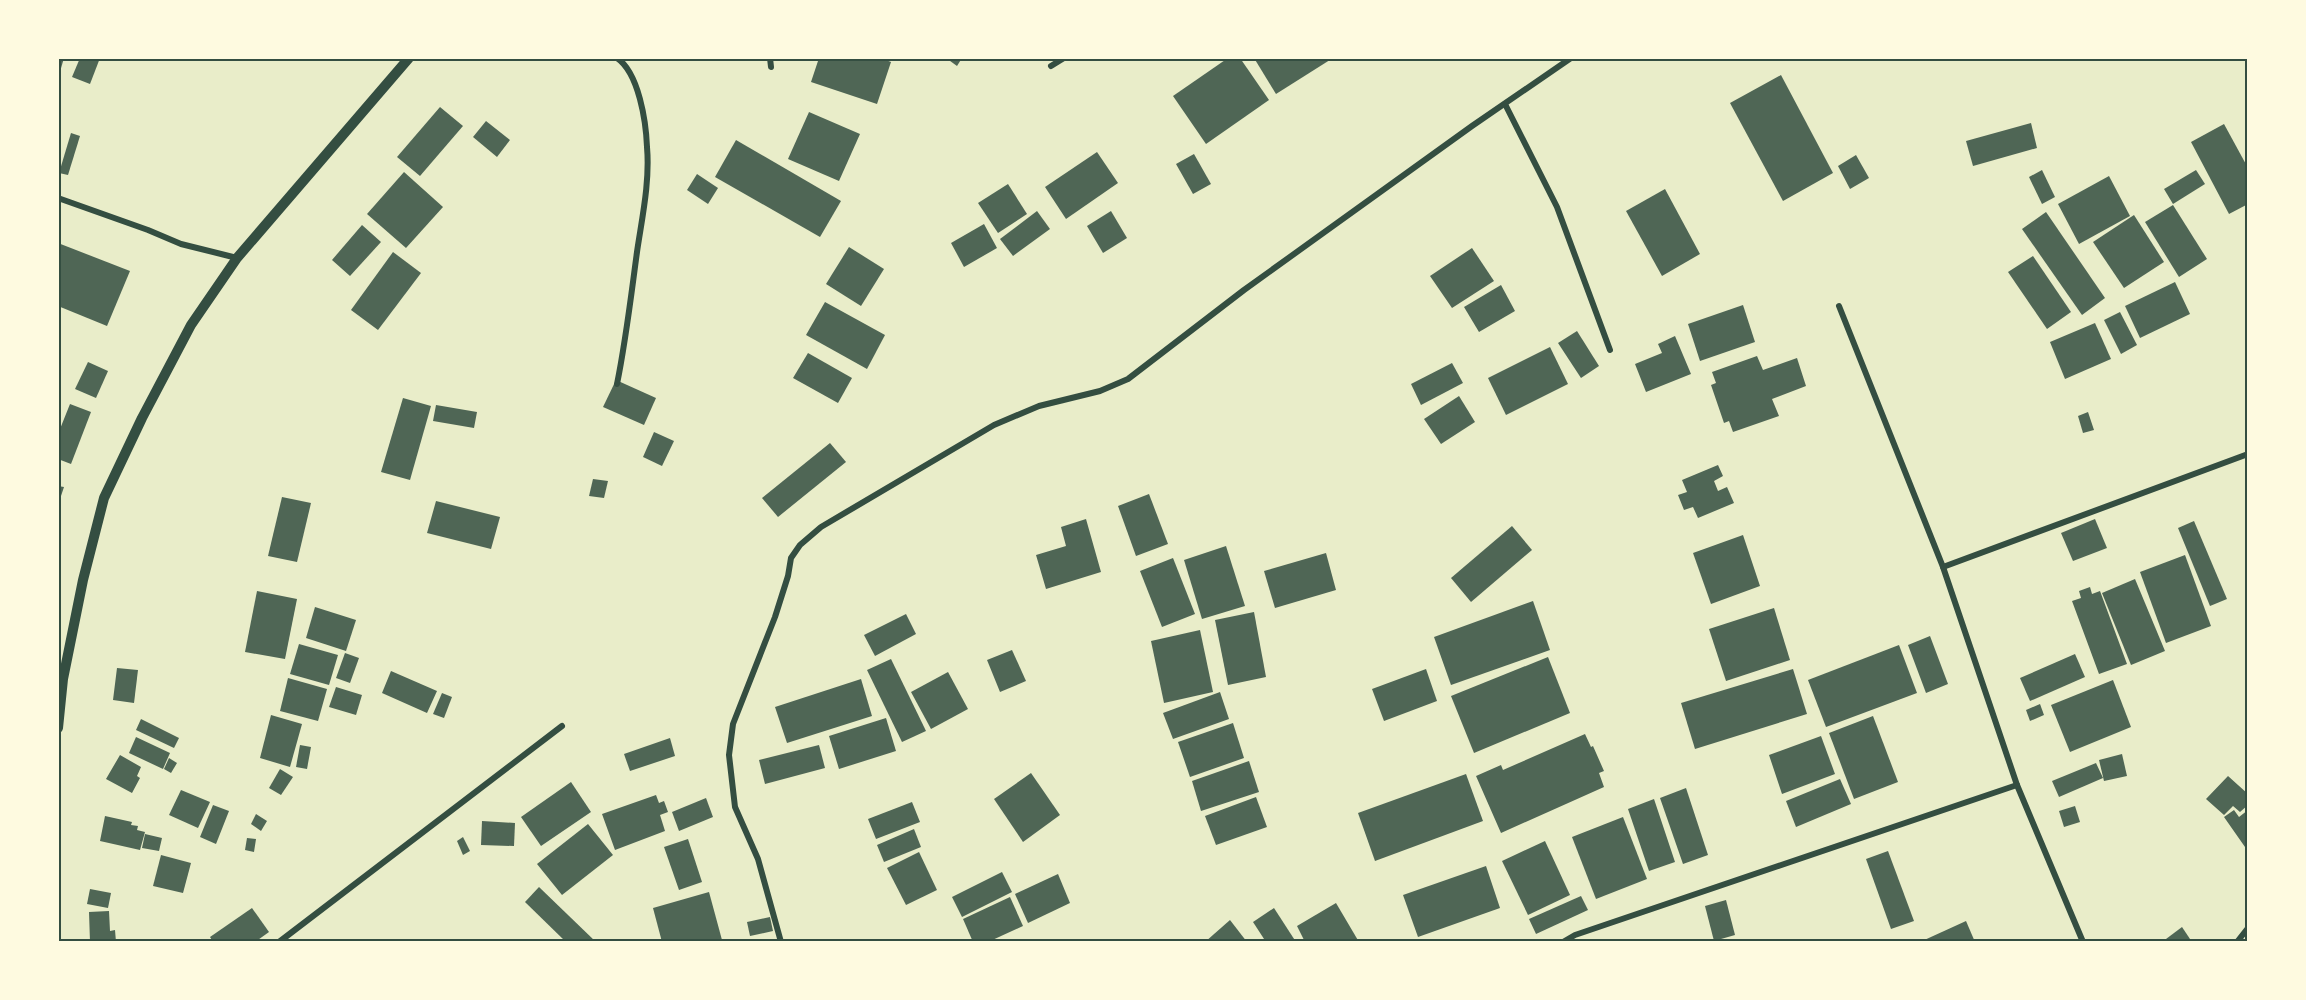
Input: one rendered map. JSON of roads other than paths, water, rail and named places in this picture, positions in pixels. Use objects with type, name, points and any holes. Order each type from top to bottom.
[{"type":"street","points":[[58,728],[65,668],[83,580],[104,498],[142,418],[191,325],[237,258],[409,58]]},
{"type":"street","points":[[617,58],[635,82],[647,147],[646,187],[625,345],[617,384]]},
{"type":"street","points":[[770,58],[771,67]]},
{"type":"street","points":[[1051,66],[1064,58]]},
{"type":"street","points":[[781,942],[758,859],[735,807],[729,755],[734,724],[775,617],[788,576],[791,558],[800,545],[821,527],[994,426],[1039,406],[1100,392],[1128,379],[1244,290],[1571,58]]},
{"type":"street","points":[[1506,104],[1557,207],[1610,350]]},
{"type":"street","points":[[58,198],[181,244],[237,258]]},
{"type":"street","points":[[1839,306],[1943,567],[2017,785],[2083,942]]},
{"type":"street","points":[[1943,567],[2247,454]]},
{"type":"street","points":[[279,942],[562,726]]},
{"type":"street","points":[[1563,942],[1587,931],[2017,785]]},
{"type":"street","points":[[2236,942],[2247,928]]}]
